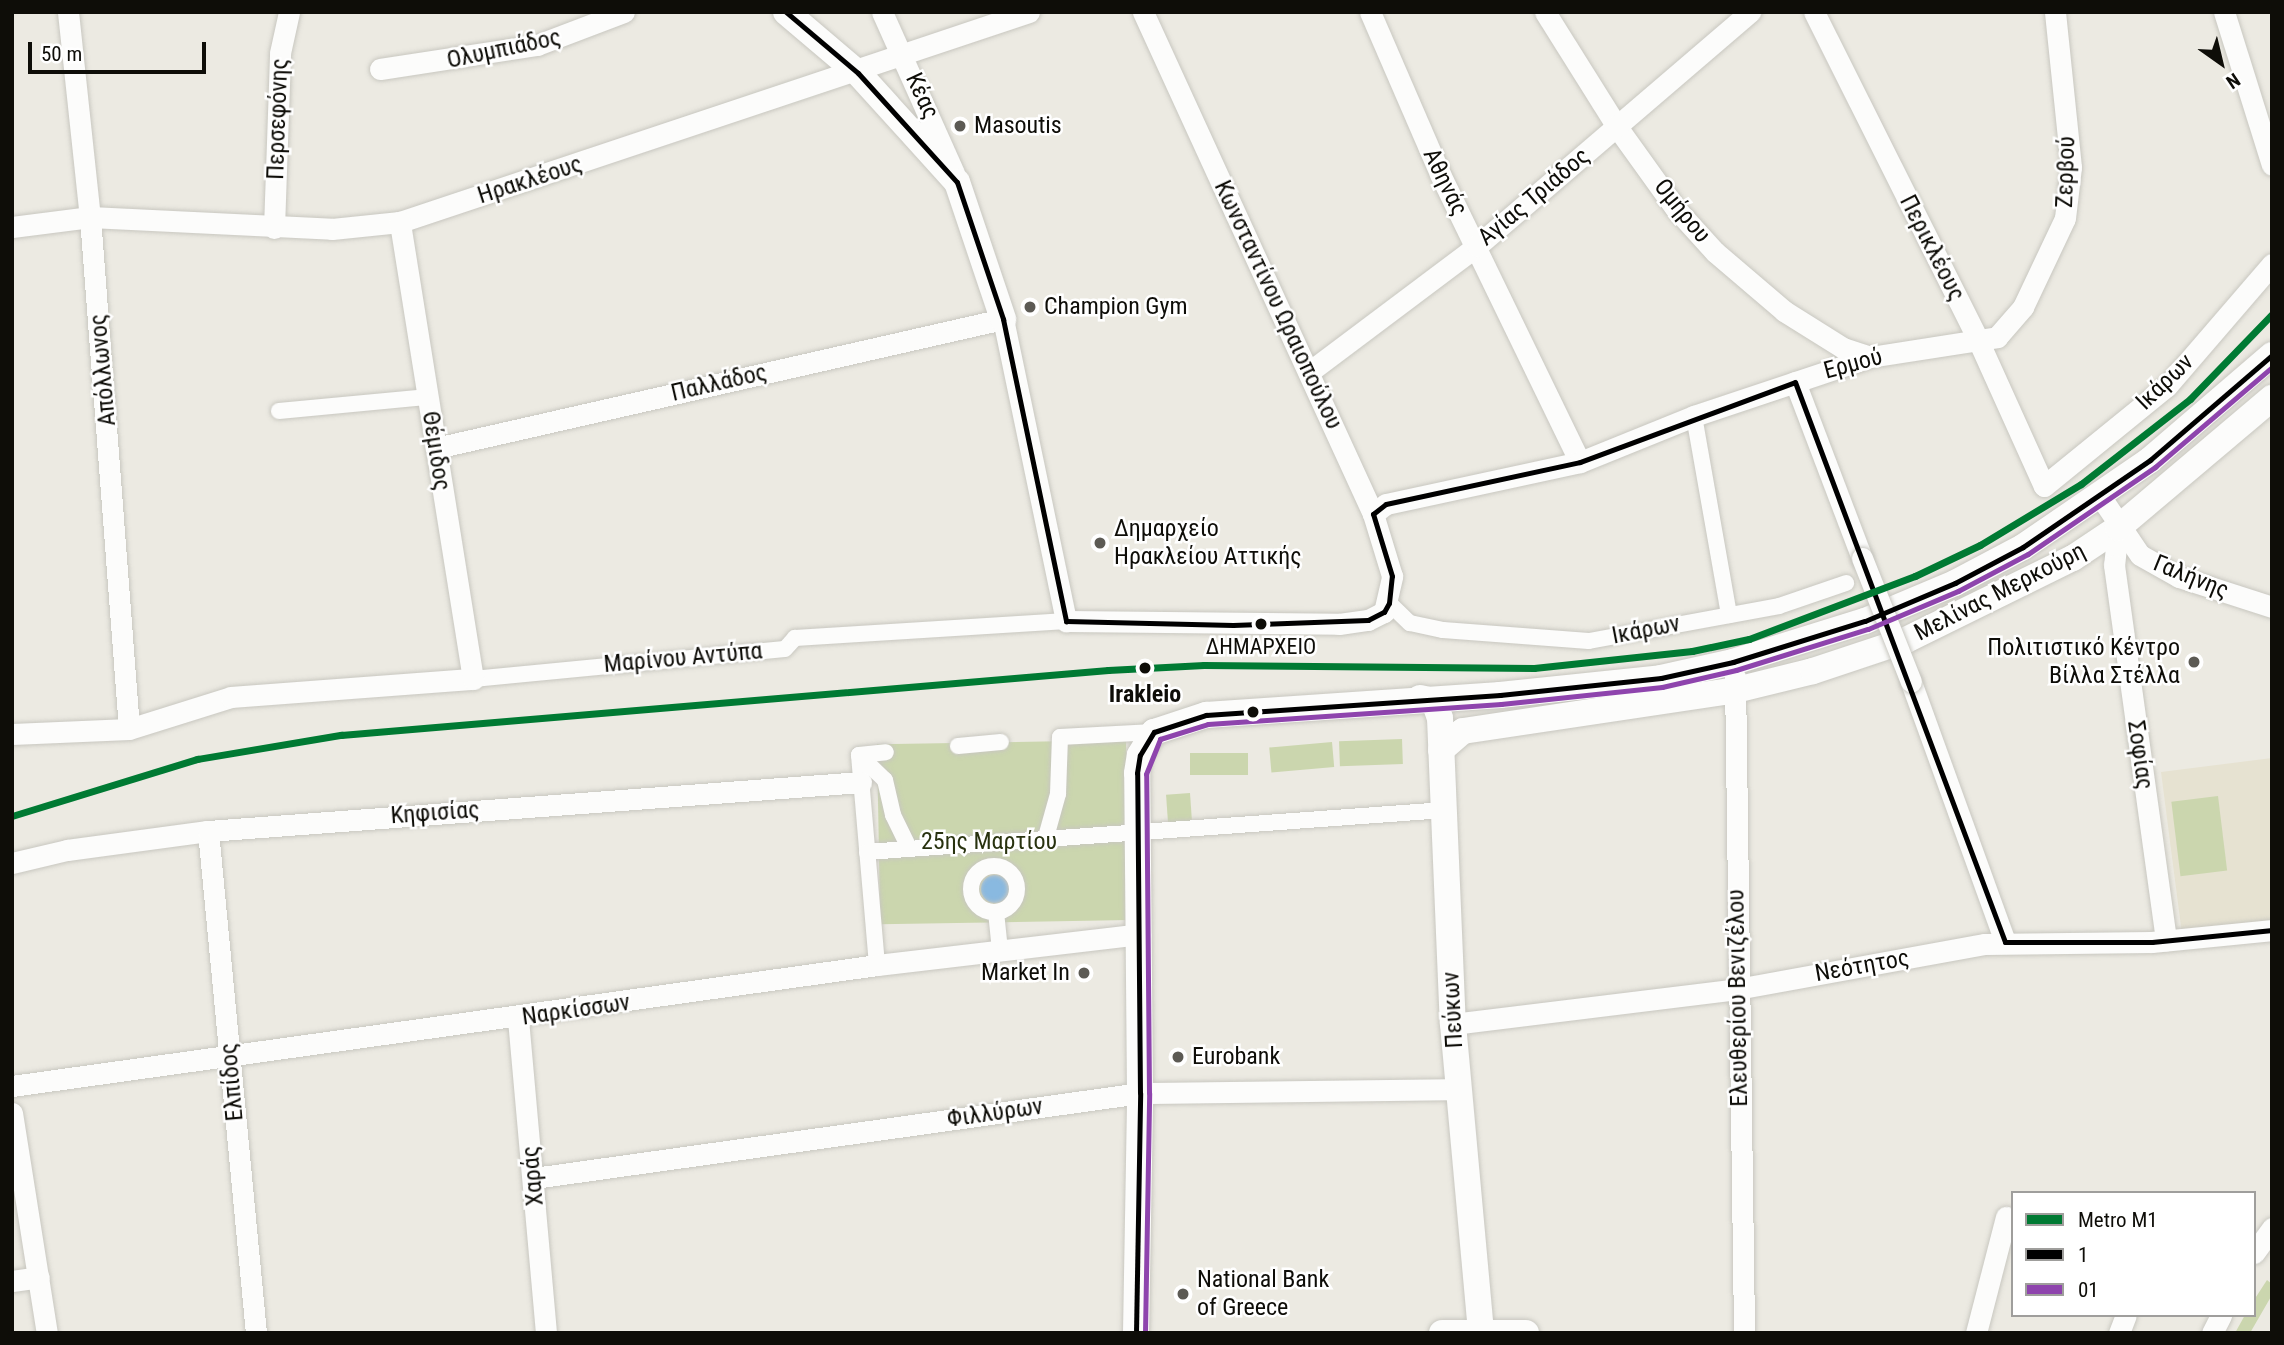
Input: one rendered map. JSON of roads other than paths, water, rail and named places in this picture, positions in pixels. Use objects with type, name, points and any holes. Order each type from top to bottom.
[{"type":"street","name":"Απόλλωνος","points":[[68,12],[90,217],[129,729]]},
{"type":"street","name":"Περσεφόνης","points":[[274,228],[280,53],[289,12]]},
{"type":"street","name":"Ολυμπιάδος","points":[[380,69],[537,46],[624,12]]},
{"type":"street","points":[[786,12],[858,73],[957,182],[1003,319],[1066,621]]},
{"type":"street","name":"Κέας","points":[[882,12],[957,182]]},
{"type":"street","name":"Ηρακλέους","points":[[12,227],[90,217],[332,229],[400,222],[858,73],[1029,12]]},
{"type":"street","name":"Κωνσταντίνου Ωραιοπούλου","points":[[1143,12],[1373,514],[1392,576],[1389,603]]},
{"type":"street","name":"Αθηνάς","points":[[1370,12],[1412,113],[1580,463]]},
{"type":"street","name":"Ομήρου","points":[[1545,12],[1617,127],[1676,209],[1715,252],[1784,312],[1843,348],[1870,357]]},
{"type":"street","name":"Αγίας Τριάδος","points":[[1309,372],[1477,246],[1750,12]]},
{"type":"street","name":"Περικλέους","points":[[1814,12],[1978,340],[2044,486]]},
{"type":"street","name":"Ζερβού","points":[[1978,340],[1997,337],[2023,307],[2065,218],[2071,167],[2055,12]]},
{"type":"street","points":[[2224,12],[2272,165]]},
{"type":"street","name":"Θέμιδος","points":[[400,222],[473,679]]},
{"type":"street","name":"Ικάρων","points":[[2044,486],[2167,386],[2272,264]]},
{"type":"street","name":"Παλλάδος","points":[[436,448],[1003,319]]},
{"type":"street","name":"Ερμού","points":[[1373,514],[1386,504],[1580,463],[1694,416],[1870,357],[1978,340]]},
{"type":"street","name":"Μελίνας Μερκούρη","points":[[1154,732],[1206,715],[1587,688],[1733,662],[1865,621],[1955,583],[2023,547],[2100,496],[2204,416],[2272,355]]},
{"type":"street","points":[[1795,382],[1910,682],[2005,942]]},
{"type":"street","points":[[279,411],[428,397]]},
{"type":"street","name":"Μελίνας Μερκούρη","points":[[1441,750],[1463,731],[1736,690],[1813,671],[1906,640],[2073,558],[2118,527],[2272,398]]},
{"type":"street","points":[[1694,416],[1729,615]]},
{"type":"street","name":"Γαλήνης","points":[[2100,496],[2118,527],[2140,555],[2160,569],[2272,607]]},
{"type":"street","name":"Σοφίας","points":[[2118,527],[2114,565],[2166,940]]},
{"type":"street","name":"Ικάρων","points":[[1389,603],[1410,623],[1443,631],[1588,641],[1779,606],[1846,583]]},
{"type":"street","name":"Μαρίνου Αντύπα","points":[[12,734],[129,729],[231,697],[473,679],[785,649],[795,638],[1029,628],[1066,621],[1355,624],[1384,612],[1389,603]]},
{"type":"street","points":[[887,640],[995,634]]},
{"type":"street","name":"Ελευθερίου Βενιζέλου","points":[[1733,662],[1736,690],[1737,989],[1744,1333]]},
{"type":"street","name":"Πεύκων","points":[[1420,698],[1434,701],[1440,718],[1453,1024],[1480,1332]]},
{"type":"street","points":[[1136,1333],[1140,934],[1136,831],[1140,755],[1154,732]]},
{"type":"street","points":[[1046,836],[1058,794],[1060,737],[1154,732]]},
{"type":"street","points":[[958,746],[1001,742]]},
{"type":"street","points":[[859,755],[886,752]]},
{"type":"street","points":[[859,755],[877,965]]},
{"type":"street","points":[[859,755],[885,780],[893,815],[909,848]]},
{"type":"street","name":"Κηφισίας","points":[[12,863],[67,850],[208,831],[861,782]]},
{"type":"street","points":[[867,852],[1046,836],[1444,810]]},
{"type":"street","name":"Ελπίδος","points":[[208,831],[256,1333]]},
{"type":"street","points":[[991,841],[994,866]]},
{"type":"street","points":[[994,866],[1008,870],[1017,890],[1014,901],[996,912],[985,911],[971,894],[976,873],[994,866]]},
{"type":"street","points":[[996,912],[1000,949]]},
{"type":"street","name":"Νεότητος","points":[[1453,1024],[1737,989],[2005,942],[2166,940],[2272,930]]},
{"type":"street","name":"Ναρκίσσων","points":[[12,1086],[518,1019],[877,965],[1140,934]]},
{"type":"street","name":"Χαράς","points":[[518,1019],[546,1333]]},
{"type":"street","name":"Φιλλύρων","points":[[534,1178],[1140,1093],[1458,1090]]},
{"type":"street","points":[[12,1113],[47,1333]]},
{"type":"street","points":[[1976,1333],[2006,1217]]},
{"type":"street","points":[[2256,1250],[2272,1228]]},
{"type":"street","points":[[12,1281],[39,1277]]},
{"type":"street","points":[[2212,1333],[2220,1317]]},
{"type":"street","points":[[1442,1333],[1526,1333]]},
{"type":"water","points":[[995,875],[1005,879],[1009,889],[1005,899],[995,903],[985,899],[981,889],[985,879]]},
{"type":"metro line","name":"Μ1","points":[[12,816],[197,759],[341,735],[1108,670],[1204,665],[1534,668],[1692,651],[1749,639],[1915,576],[1980,545],[2081,484],[2190,399],[2272,314]]},
{"type":"place","name":"Masoutis","points":[[960,126]]},
{"type":"place","name":"Champion Gym","points":[[1030,307]]},
{"type":"place","name":"Δημαρχείο Ηρακλείου Αττικής","points":[[1100,543]]},
{"type":"place","name":"ΔΗΜΑΡΧΕΙΟ","points":[[1261,624]]},
{"type":"place","name":"Πολιτιστικό Κέντρο Βίλλα Στέλλα","points":[[2194,662]]},
{"type":"place","name":"Irakleio","points":[[1145,668]]},
{"type":"place","name":"Market In","points":[[1084,973]]},
{"type":"place","name":"Eurobank","points":[[1178,1057]]},
{"type":"place","name":"National Bank of Greece","points":[[1183,1294]]},
{"type":"park label","name":"25ης Μαρτίου","points":[[989,842]]}]
